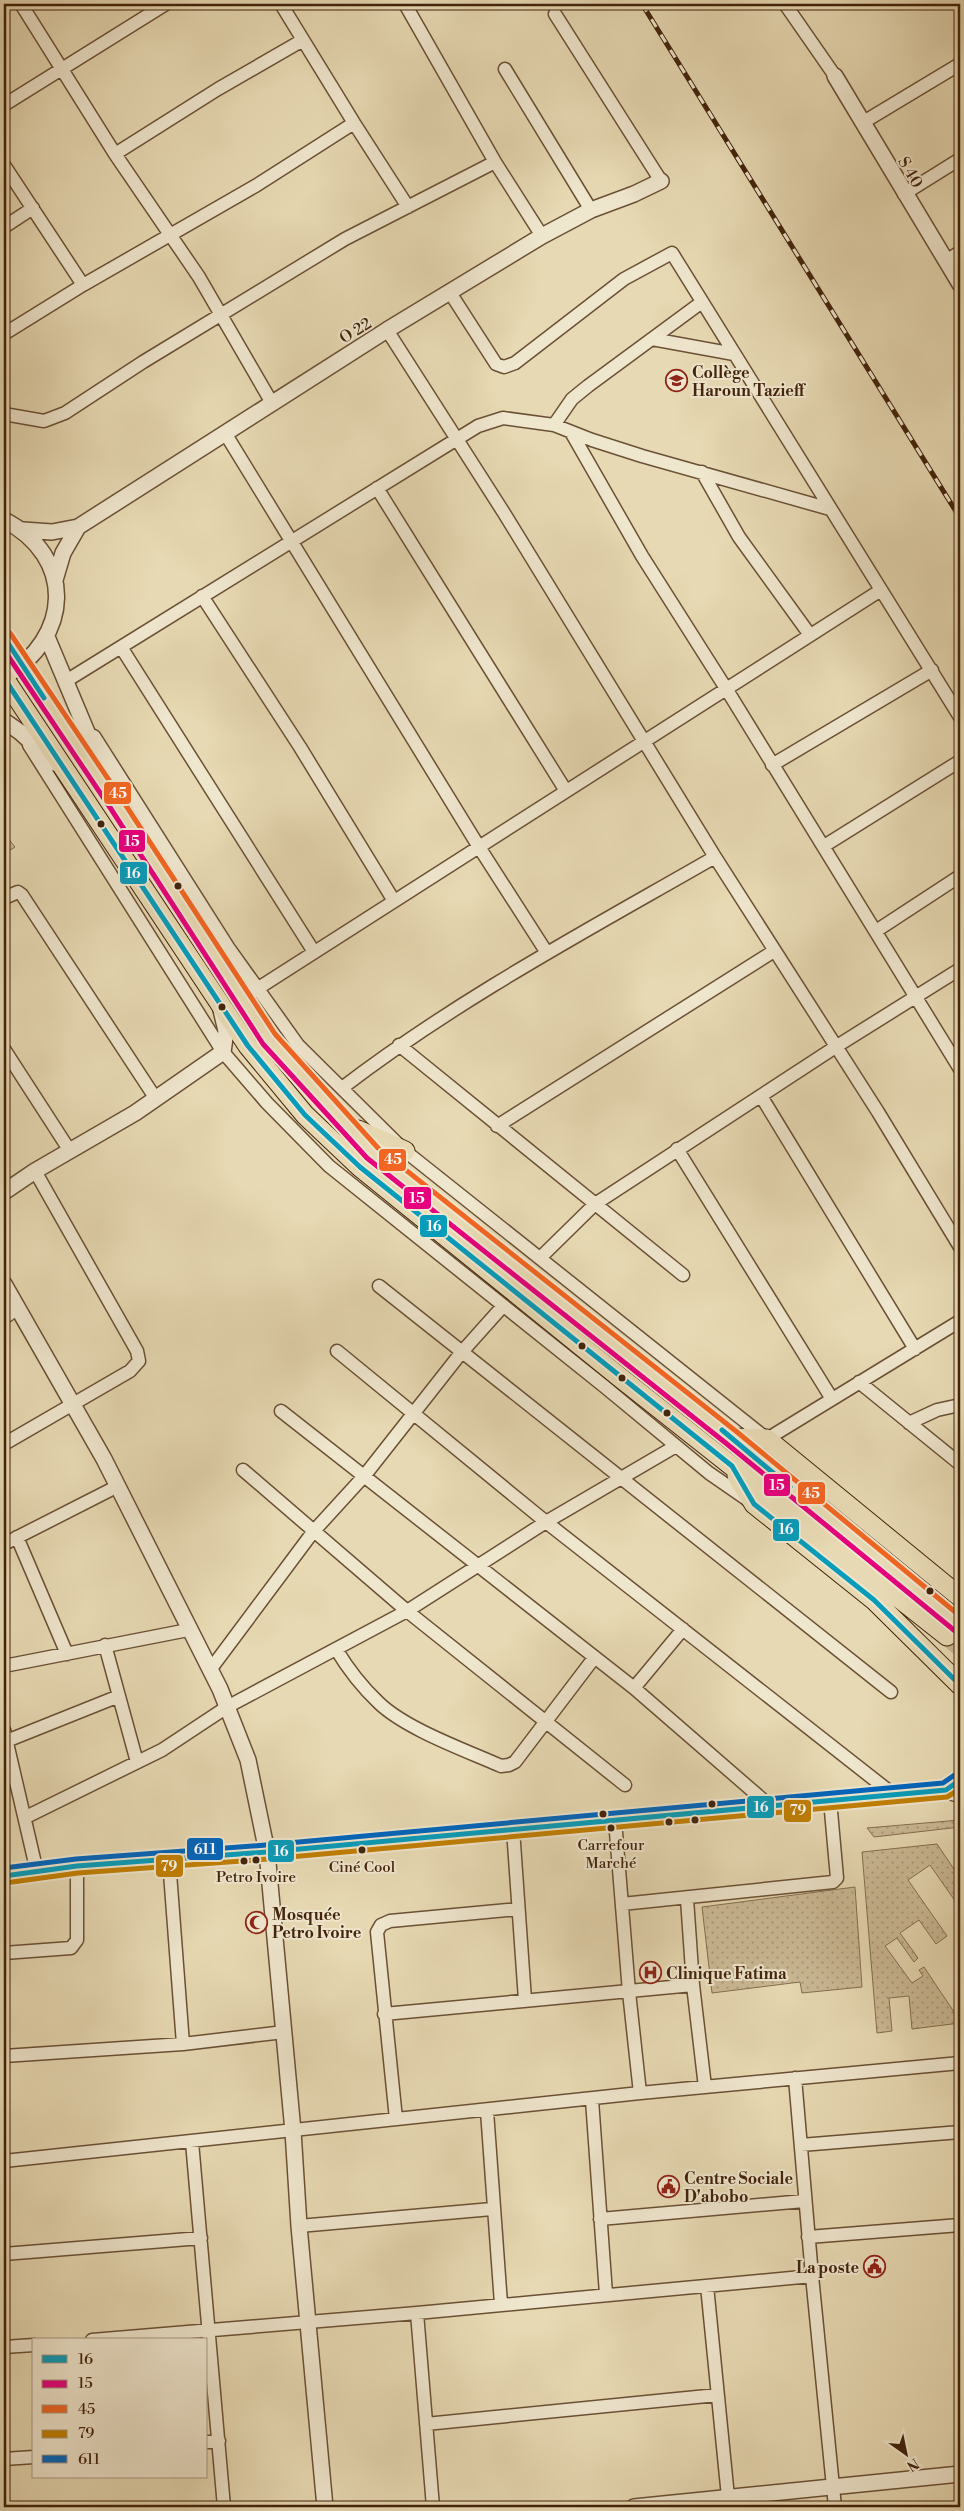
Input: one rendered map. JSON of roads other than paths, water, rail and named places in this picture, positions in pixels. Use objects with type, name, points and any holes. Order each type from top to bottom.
[{"type":"main road","points":[[4,636],[22,666],[249,995],[269,1039],[373,1153],[732,1438],[952,1630],[732,1466],[360,1167],[306,1115],[248,1046],[221,1007],[4,677]]},
{"type":"main road","points":[[346,1124],[405,1151]]},
{"type":"main road","points":[[732,1438],[767,1439],[960,1597]]},
{"type":"main road","points":[[732,1466],[754,1504],[874,1600],[960,1685]]},
{"type":"main road","points":[[4,1876],[76,1866],[267,1852],[956,1788]]},
{"type":"street","points":[[20,4],[114,154],[199,277],[272,404]]},
{"type":"street","points":[[4,105],[166,4]]},
{"type":"street","points":[[281,4],[408,207]]},
{"type":"street","points":[[405,4],[495,162],[542,236]]},
{"type":"street","points":[[785,4],[835,76]]},
{"type":"street","points":[[555,14],[662,181]]},
{"type":"street","points":[[114,154],[218,89],[303,40]]},
{"type":"street","points":[[862,123],[960,64]]},
{"type":"street","points":[[505,69],[591,210]]},
{"type":"street","name":"S 40","points":[[835,76],[904,194],[960,284]]},
{"type":"street","points":[[4,334],[83,285],[257,185],[354,123]]},
{"type":"street","points":[[904,194],[960,159]]},
{"type":"street","points":[[4,414],[44,421],[52,419],[346,239],[495,162]]},
{"type":"street","points":[[4,165],[83,285]]},
{"type":"street","name":"O 22","points":[[78,527],[449,291],[542,236],[591,210],[662,181]]},
{"type":"street","points":[[4,227],[33,208]]},
{"type":"street","points":[[946,261],[960,252]]},
{"type":"street","points":[[449,291],[496,364],[504,367],[515,363],[534,350],[624,280],[672,253],[960,717]]},
{"type":"street","points":[[554,425],[564,410],[581,392],[702,302]]},
{"type":"street","points":[[387,330],[457,439],[715,857],[836,1046],[960,1247]]},
{"type":"street","points":[[652,339],[734,354]]},
{"type":"street","points":[[66,681],[202,596],[292,543],[478,426],[503,418],[554,425],[571,432],[702,472],[830,508]]},
{"type":"street","points":[[225,432],[479,847],[547,953]]},
{"type":"street","points":[[571,432],[642,556],[824,846],[960,1069]]},
{"type":"street","points":[[702,472],[739,537],[810,635]]},
{"type":"street","points":[[377,488],[566,791]]},
{"type":"street","points":[[4,520],[23,530],[43,552],[55,580],[57,599],[54,619],[47,637],[36,653],[22,666],[4,677]]},
{"type":"street","points":[[23,530],[52,532],[78,527]]},
{"type":"street","points":[[55,580],[63,553],[78,527]]},
{"type":"street","points":[[249,995],[881,590]]},
{"type":"street","points":[[202,596],[300,747],[394,901]]},
{"type":"street","points":[[47,637],[117,805]]},
{"type":"street","points":[[121,647],[314,952]]},
{"type":"street","points":[[772,765],[932,670]]},
{"type":"street","points":[[80,714],[249,995],[405,1151],[767,1439],[960,1321]]},
{"type":"street","points":[[4,721],[20,732],[73,781]]},
{"type":"street","points":[[20,732],[223,1052],[267,1103],[328,1166],[400,1220],[503,1306],[606,1387],[708,1473],[754,1504]]},
{"type":"street","points":[[824,846],[960,761]]},
{"type":"street","points":[[342,1088],[399,1045],[547,953],[715,857]]},
{"type":"street","points":[[876,931],[960,876]]},
{"type":"street","points":[[4,898],[12,892],[18,892],[22,895],[156,1099]]},
{"type":"street","points":[[497,1126],[774,951]]},
{"type":"street","points":[[540,1258],[595,1204],[836,1046],[960,969]]},
{"type":"street","points":[[4,1192],[35,1171],[156,1099],[223,1052],[226,1031],[221,1007]]},
{"type":"street","points":[[399,1045],[683,1275]]},
{"type":"street","points":[[4,1049],[70,1150]]},
{"type":"street","points":[[761,1096],[915,1349]]},
{"type":"street","points":[[677,1149],[832,1399]]},
{"type":"street","points":[[4,1444],[73,1406],[130,1371],[139,1361],[137,1351],[35,1171]]},
{"type":"street","points":[[4,1284],[118,1486],[188,1630],[210,1670],[228,1708],[248,1760],[267,1852],[293,2131],[298,2226],[326,2507]]},
{"type":"street","points":[[379,1286],[461,1353],[891,1692]]},
{"type":"street","points":[[210,1670],[313,1532],[364,1475],[461,1353],[503,1306]]},
{"type":"street","points":[[4,1318],[18,1308]]},
{"type":"street","points":[[337,1351],[546,1522],[894,1795]]},
{"type":"street","points":[[859,1382],[960,1464]]},
{"type":"street","points":[[909,1423],[937,1410],[960,1405]]},
{"type":"street","points":[[281,1411],[479,1564],[594,1658],[634,1688],[770,1806]]},
{"type":"street","points":[[26,1817],[185,1737],[228,1708],[406,1611],[546,1522],[676,1446]]},
{"type":"street","points":[[243,1470],[406,1611],[625,1785]]},
{"type":"street","points":[[4,1544],[118,1486]]},
{"type":"street","points":[[17,1537],[66,1654]]},
{"type":"street","points":[[634,1688],[683,1629]]},
{"type":"street","points":[[4,1666],[188,1630]]},
{"type":"street","points":[[105,1645],[137,1762]]},
{"type":"street","points":[[336,1649],[348,1668],[380,1704],[408,1723],[501,1766],[510,1765],[515,1762],[594,1658]]},
{"type":"street","points":[[38,1872],[26,1817],[4,1738],[119,1696]]},
{"type":"street","points":[[622,1904],[687,1899],[835,1881],[837,1878],[830,1800]]},
{"type":"street","points":[[616,1820],[629,1992],[640,2094]]},
{"type":"street","points":[[513,1830],[525,2000]]},
{"type":"street","points":[[169,1860],[183,2044]]},
{"type":"street","points":[[4,1952],[71,1948],[75,1945],[77,1940],[76,1866]]},
{"type":"street","points":[[687,1899],[693,1986],[705,2087]]},
{"type":"street","points":[[396,2119],[377,1932],[381,1925],[390,1921],[518,1909]]},
{"type":"street","points":[[384,2014],[693,1986]]},
{"type":"street","points":[[4,2056],[183,2044],[284,2032]]},
{"type":"street","points":[[4,2160],[192,2142],[705,2087],[960,2063]]},
{"type":"street","points":[[795,2078],[804,2201],[835,2507]]},
{"type":"street","points":[[592,2100],[606,2294]]},
{"type":"street","points":[[487,2111],[492,2209],[501,2304]]},
{"type":"street","points":[[800,2145],[960,2132]]},
{"type":"street","points":[[192,2142],[210,2330],[224,2507]]},
{"type":"street","points":[[600,2219],[804,2201]]},
{"type":"street","points":[[298,2226],[492,2209]]},
{"type":"street","points":[[808,2237],[960,2225]]},
{"type":"street","points":[[4,2254],[201,2238]]},
{"type":"street","points":[[116,2338],[417,2313],[812,2276]]},
{"type":"street","points":[[707,2286],[717,2395],[719,2501]]},
{"type":"street","points":[[417,2313],[433,2507]]},
{"type":"street","points":[[4,2347],[32,2345]]},
{"type":"street","points":[[426,2424],[717,2395]]},
{"type":"street","points":[[208,2442],[219,2441]]},
{"type":"street","points":[[4,2459],[32,2457]]},
{"type":"street","points":[[640,2507],[719,2501],[833,2486],[960,2474]]},
{"type":"tunnel","points":[[947,1636],[960,1647]]},
{"type":"railway","points":[[642,4],[960,518]]},
{"type":"place","name":"Collège Haroun Tazieff","points":[[676,381]]},
{"type":"place","name":"Carrefour Marché","points":[[611,1828]]},
{"type":"place","name":"Ciné Cool","points":[[362,1850]]},
{"type":"place","name":"Petro Ivoire","points":[[256,1860]]},
{"type":"place","name":"Mosquée Petro Ivoire","points":[[256,1923]]},
{"type":"place","name":"Clinique Fatima","points":[[650,1973]]},
{"type":"place","name":"Centre Sociale D'abobo","points":[[668,2187]]},
{"type":"place","name":"La poste","points":[[875,2267]]}]
